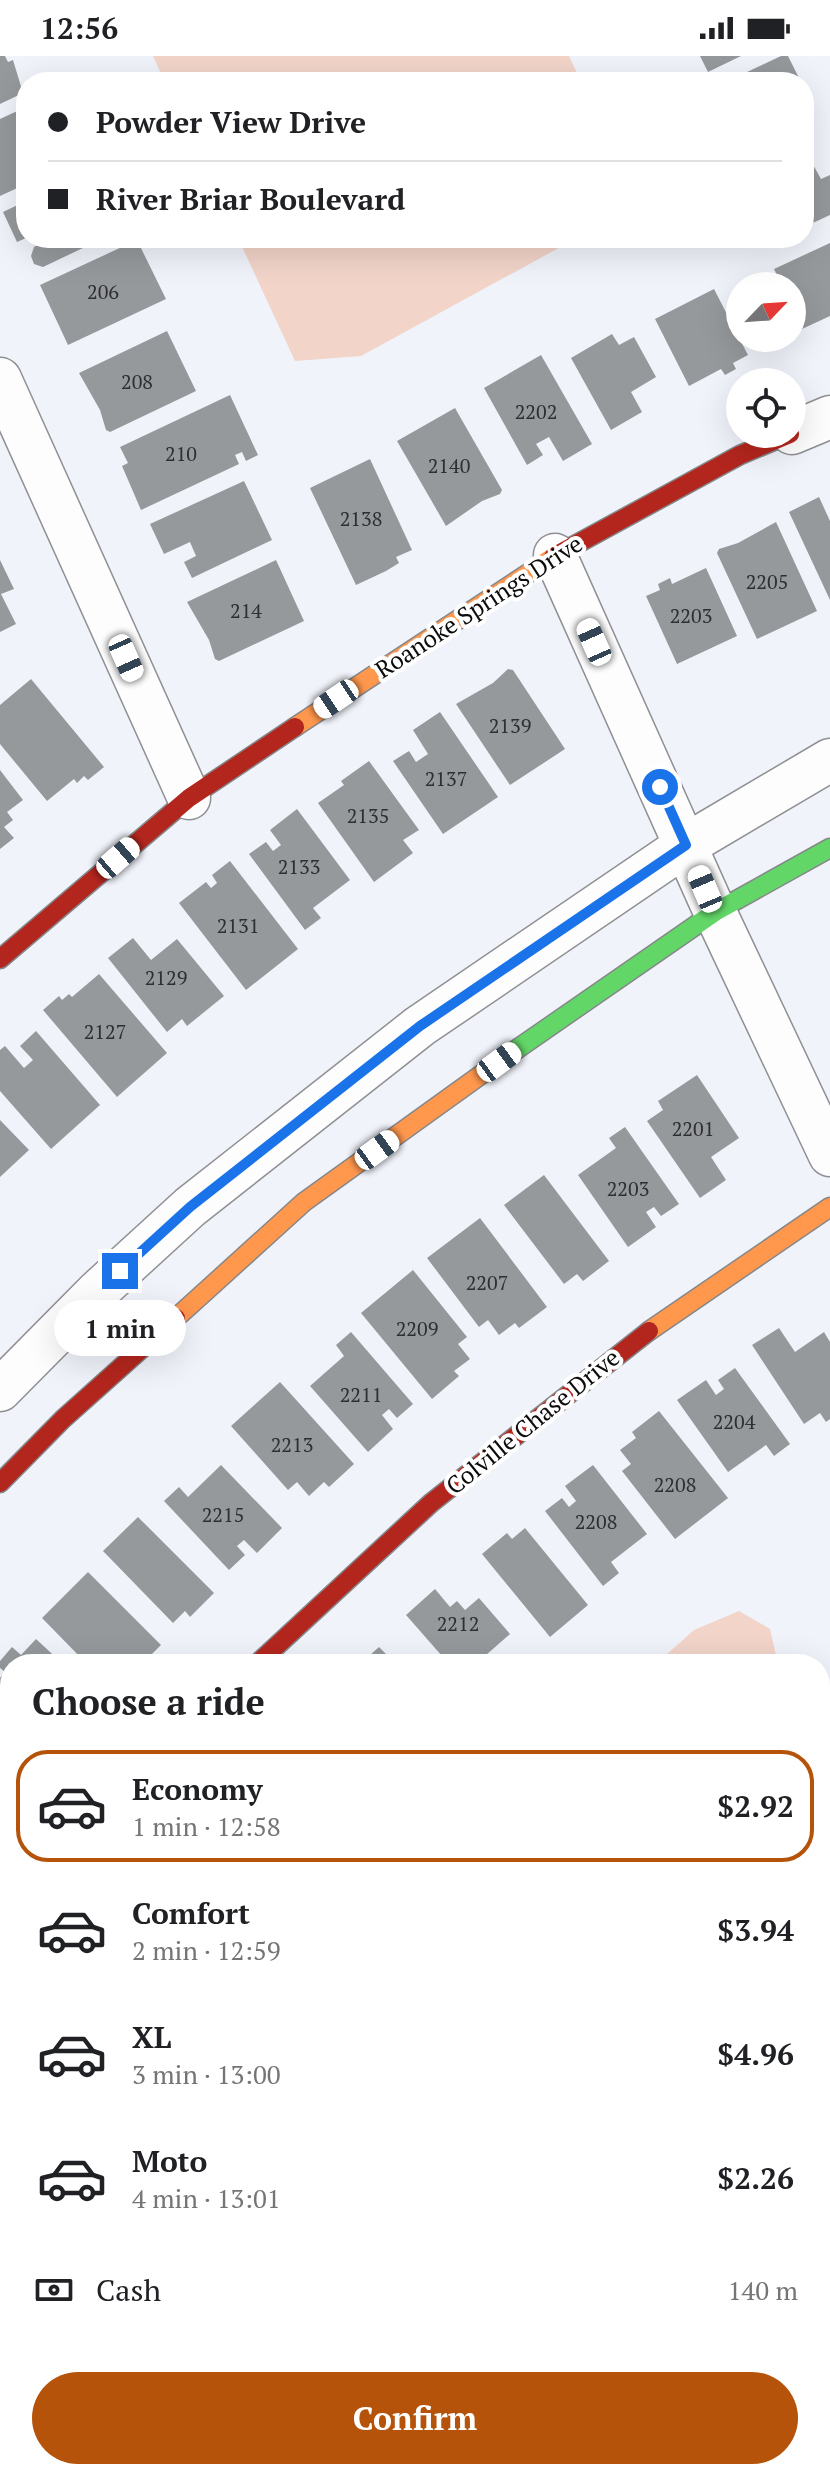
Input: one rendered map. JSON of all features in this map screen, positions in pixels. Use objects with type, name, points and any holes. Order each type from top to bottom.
[{"type":"street","points":[[0,379],[189,798]]},
{"type":"street","name":"Roanoke Springs Drive","points":[[806,427],[830,417]]},
{"type":"street","name":"Roanoke Springs Drive","points":[[0,959],[189,798],[555,555],[757,448]]},
{"type":"street","points":[[555,555],[715,912],[830,1155]]},
{"type":"street","points":[[0,1390],[97,1292],[190,1207],[420,1026],[686,845],[830,760]]},
{"type":"street","points":[[0,1483],[63,1419],[304,1202],[621,974],[715,912],[830,848]]},
{"type":"street","name":"Colville Chase Drive","points":[[268,1654],[431,1503],[608,1361],[830,1207]]},
{"type":"shaded area","points":[[153,56],[569,56],[576,72],[160,72]]},
{"type":"shaded area","points":[[243,248],[559,248],[361,356],[295,361]]},
{"type":"shaded area","points":[[739,1611],[770,1629],[776,1654],[667,1654],[694,1630]]},
{"type":"building","points":[[0,56],[5,56],[8,62],[13,60],[17,72],[16,96],[0,104]]},
{"type":"building","points":[[700,56],[741,56],[708,72]]},
{"type":"building","points":[[781,56],[788,56],[796,72],[747,72]]},
{"type":"building","points":[[16,112],[16,189],[0,196],[0,119]]},
{"type":"building","points":[[814,166],[821,179],[830,175],[830,215],[814,222]]},
{"type":"building","points":[[16,206],[16,240],[3,212]]},
{"type":"building","points":[[830,243],[830,316],[806,327],[806,272],[775,272],[774,269]]},
{"type":"building","points":[[34,248],[83,248],[43,267],[34,264],[31,256]]},
{"type":"building","points":[[120,248],[141,248],[166,299],[68,345],[40,285]]},
{"type":"building","points":[[714,289],[726,312],[726,352],[746,352],[748,355],[733,363],[736,368],[726,368],[725,375],[721,369],[689,386],[655,319]]},
{"type":"building","points":[[167,331],[196,391],[110,432],[106,430],[100,410],[79,373]]},
{"type":"building","points":[[612,334],[619,345],[634,337],[656,377],[631,392],[642,412],[611,430],[571,358]]},
{"type":"building","points":[[541,355],[592,444],[563,461],[549,437],[536,444],[543,455],[527,465],[484,388]]},
{"type":"building","points":[[230,395],[258,455],[246,461],[242,452],[235,455],[239,464],[141,510],[122,466],[128,463],[120,447]]},
{"type":"building","points":[[455,408],[502,490],[446,526],[397,441]]},
{"type":"building","points":[[370,459],[412,550],[396,557],[399,563],[356,585],[310,488]]},
{"type":"building","points":[[244,481],[272,540],[192,578],[184,562],[196,556],[190,542],[164,554],[150,524]]},
{"type":"building","points":[[819,497],[830,521],[830,600],[789,512]]},
{"type":"building","points":[[776,522],[817,611],[757,639],[717,553],[719,549],[738,543]]},
{"type":"building","points":[[0,560],[14,589],[1,594],[16,624],[0,632]]},
{"type":"building","points":[[276,560],[304,621],[219,661],[215,659],[209,640],[187,602]]},
{"type":"building","points":[[706,568],[737,636],[677,664],[646,596],[660,590],[658,584],[670,578],[672,584]]},
{"type":"building","points":[[508,669],[513,670],[565,749],[510,785],[456,704],[493,683]]},
{"type":"building","points":[[31,679],[104,767],[88,780],[84,776],[77,783],[74,779],[47,801],[0,744],[0,705]]},
{"type":"building","points":[[440,712],[498,797],[443,834],[393,761],[409,751],[416,762],[428,754],[413,730]]},
{"type":"building","points":[[369,761],[419,830],[403,840],[413,853],[374,882],[318,803],[344,785],[341,781]]},
{"type":"building","points":[[0,770],[23,800],[7,812],[13,820],[4,827],[14,838],[0,849]]},
{"type":"building","points":[[297,809],[350,880],[313,908],[321,918],[305,930],[249,854],[266,842],[273,851],[281,845],[270,830]]},
{"type":"building","points":[[230,861],[298,949],[246,990],[179,903],[206,882],[211,888],[217,883],[212,875]]},
{"type":"building","points":[[133,938],[151,960],[177,939],[224,996],[187,1026],[182,1019],[167,1032],[108,958]]},
{"type":"building","points":[[99,974],[167,1053],[117,1097],[43,1010],[59,996],[62,1000],[69,994],[72,997]]},
{"type":"building","points":[[36,1031],[100,1105],[51,1149],[0,1091],[0,1050],[5,1046],[24,1068],[33,1060],[20,1046]]},
{"type":"building","points":[[697,1075],[739,1138],[711,1157],[726,1180],[700,1198],[647,1121],[663,1110],[658,1101]]},
{"type":"building","points":[[0,1120],[29,1150],[0,1177]]},
{"type":"building","points":[[625,1127],[679,1204],[661,1216],[654,1207],[646,1212],[656,1227],[628,1247],[578,1175],[616,1148],[609,1138]]},
{"type":"building","points":[[544,1175],[609,1261],[583,1281],[577,1274],[564,1284],[504,1205]]},
{"type":"building","points":[[480,1218],[547,1307],[519,1328],[515,1323],[499,1335],[488,1320],[479,1327],[427,1258]]},
{"type":"building","points":[[413,1270],[467,1337],[458,1344],[470,1359],[454,1371],[459,1376],[432,1399],[361,1313]]},
{"type":"building","points":[[779,1328],[795,1352],[824,1332],[830,1342],[830,1419],[826,1422],[820,1413],[804,1424],[752,1345]]},
{"type":"building","points":[[351,1332],[413,1404],[397,1418],[389,1409],[382,1415],[393,1429],[368,1452],[310,1386],[344,1356],[336,1345]]},
{"type":"building","points":[[735,1368],[790,1444],[774,1456],[766,1445],[728,1472],[677,1400],[706,1380],[716,1395],[724,1389],[718,1380]]},
{"type":"building","points":[[280,1382],[354,1464],[329,1487],[324,1482],[309,1496],[297,1482],[288,1490],[231,1426]]},
{"type":"building","points":[[659,1411],[728,1498],[675,1539],[622,1471],[631,1464],[620,1450],[636,1438],[632,1432]]},
{"type":"building","points":[[221,1465],[282,1528],[257,1553],[244,1540],[237,1546],[245,1555],[229,1570],[164,1501],[179,1487],[188,1497]]},
{"type":"building","points":[[593,1465],[647,1534],[611,1562],[619,1573],[603,1586],[545,1511],[562,1498],[569,1507],[576,1501],[565,1486]]},
{"type":"building","points":[[138,1517],[214,1593],[190,1617],[185,1611],[173,1623],[103,1551]]},
{"type":"building","points":[[525,1528],[588,1605],[550,1637],[482,1554],[507,1533],[512,1539]]},
{"type":"building","points":[[88,1572],[161,1645],[152,1654],[77,1654],[42,1618]]},
{"type":"building","points":[[435,1589],[450,1607],[457,1601],[465,1610],[479,1598],[510,1634],[487,1654],[440,1654],[406,1615]]},
{"type":"building","points":[[36,1639],[52,1654],[22,1654]]},
{"type":"building","points":[[12,1647],[20,1654],[6,1654]]},
{"type":"building","points":[[379,1647],[386,1654],[371,1654]]},
{"type":"traffic: fast","points":[[507,1056],[715,912],[830,848]]},
{"type":"traffic: slow","points":[[295,727],[553,557]]},
{"type":"traffic: slow","points":[[176,1318],[304,1202],[507,1056]]},
{"type":"traffic: slow","points":[[649,1331],[830,1207]]},
{"type":"traffic: jam","points":[[553,557],[757,448]]},
{"type":"traffic: jam","points":[[0,959],[189,798],[295,727]]},
{"type":"traffic: jam","points":[[0,1483],[63,1419],[176,1318]]},
{"type":"traffic: jam","points":[[268,1654],[431,1503],[649,1331]]},
{"type":"route","points":[[120,1271],[190,1207],[420,1026],[686,845],[660,787]]}]
